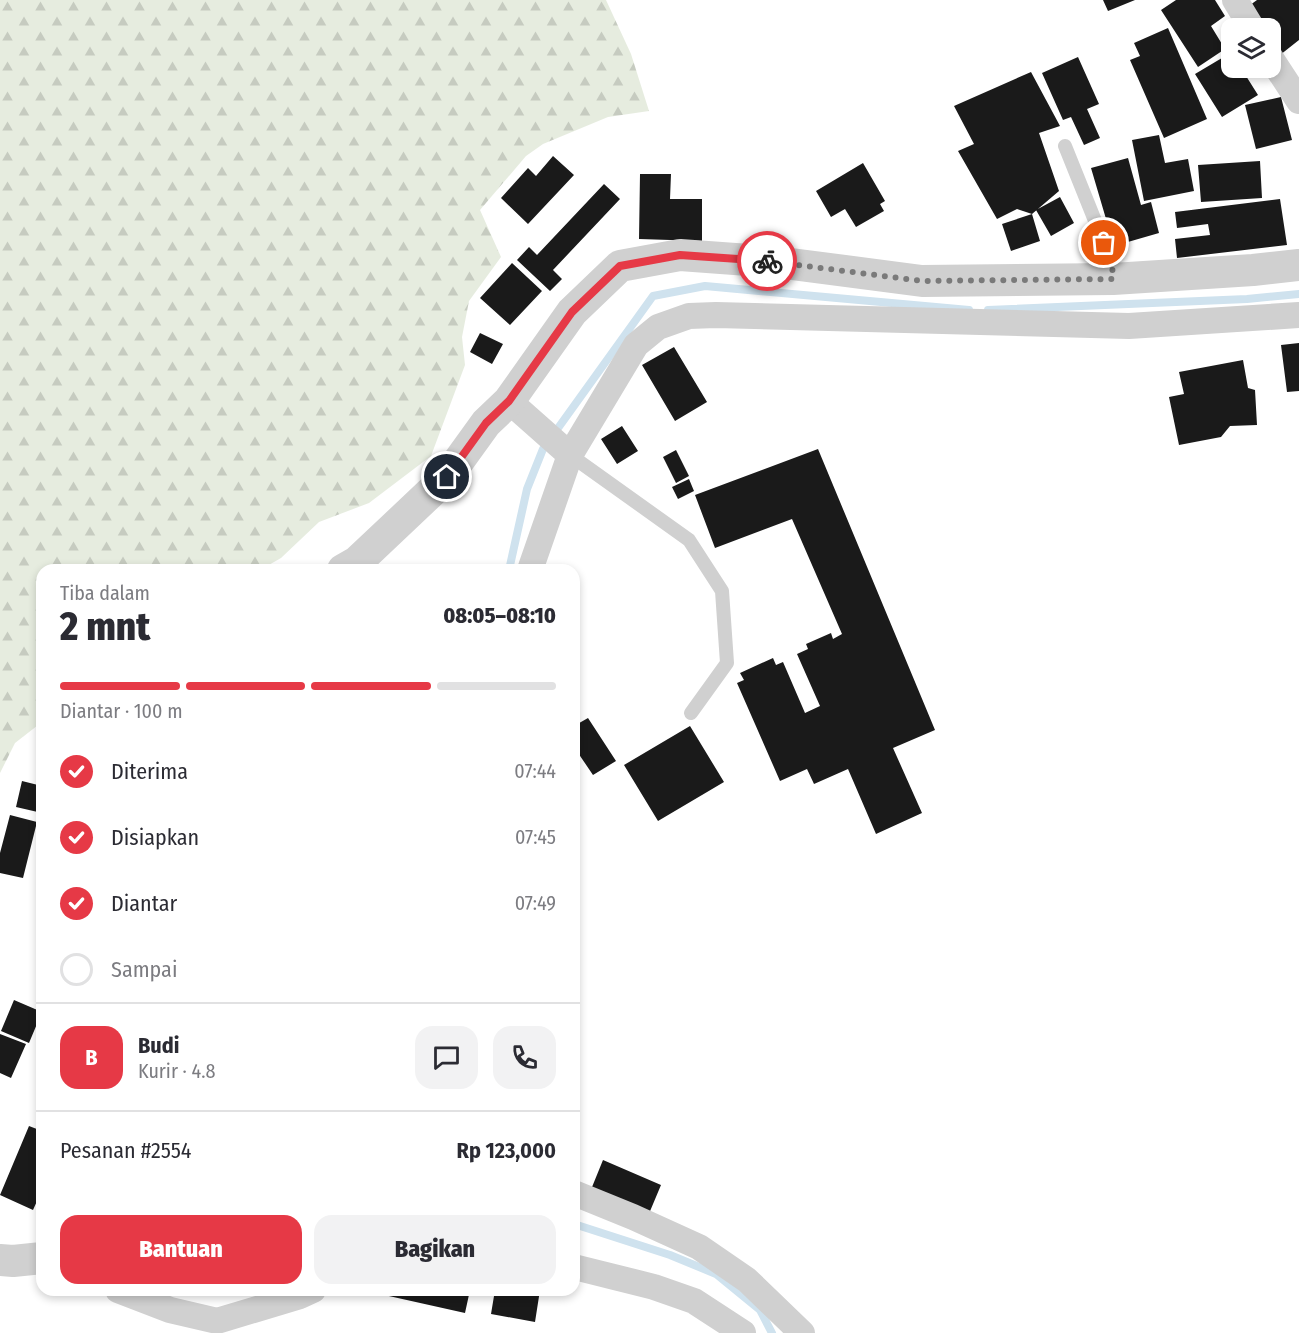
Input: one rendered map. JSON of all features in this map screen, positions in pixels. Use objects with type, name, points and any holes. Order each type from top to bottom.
[{"type":"street","points":[[1235,0],[1246,18]]},
{"type":"street","points":[[1281,73],[1299,100]]},
{"type":"street","points":[[354,564],[447,477],[486,423],[509,401],[572,312],[620,266],[680,255],[776,262],[922,281],[1113,279],[1299,265]]},
{"type":"street","points":[[532,564],[570,455],[636,345],[658,327],[689,316],[1130,326],[1299,315]]},
{"type":"street","points":[[509,401],[570,455]]},
{"type":"street","points":[[580,1195],[699,1247],[747,1280],[802,1333]]},
{"type":"street","points":[[0,1260],[36,1259]]},
{"type":"street","points":[[580,1268],[654,1287],[694,1301],[743,1333]]},
{"type":"street","points":[[134,1296],[170,1310],[217,1321],[300,1296]]},
{"type":"lane","points":[[1065,146],[1112,263],[1113,279]]},
{"type":"lane","points":[[570,455],[689,540],[722,591],[727,663],[691,713]]},
{"type":"green space","points":[[0,0],[606,0],[631,54],[649,111],[608,117],[543,144],[526,156],[480,210],[501,257],[469,301],[462,337],[465,365],[431,456],[369,503],[319,522],[281,558],[270,564],[36,564],[36,727],[15,743],[0,773]]},
{"type":"building","points":[[1103,0],[1135,0],[1108,11]]},
{"type":"building","points":[[1176,0],[1215,0],[1225,16],[1211,26],[1221,42],[1221,52],[1198,67],[1161,10]]},
{"type":"building","points":[[1257,0],[1299,0],[1299,40],[1281,54],[1281,18],[1253,18],[1246,8]]},
{"type":"building","points":[[1168,28],[1207,119],[1164,138],[1130,60],[1140,56],[1134,43]]},
{"type":"building","points":[[1078,57],[1099,104],[1087,109],[1100,138],[1084,145],[1071,117],[1063,120],[1042,73]]},
{"type":"building","points":[[1221,59],[1221,78],[1247,78],[1258,95],[1222,117],[1195,74]]},
{"type":"building","points":[[1031,72],[1060,126],[1039,133],[1059,191],[1032,214],[1017,209],[997,219],[958,151],[974,144],[954,106]]},
{"type":"building","points":[[1281,97],[1292,140],[1256,149],[1245,105]]},
{"type":"building","points":[[1159,135],[1165,163],[1188,159],[1194,191],[1144,201],[1132,140]]},
{"type":"building","points":[[553,156],[574,175],[528,224],[501,198],[528,168],[536,176]]},
{"type":"building","points":[[1128,158],[1141,205],[1151,202],[1159,233],[1114,246],[1091,168]]},
{"type":"building","points":[[1260,161],[1262,198],[1201,202],[1198,165]]},
{"type":"building","points":[[863,163],[885,201],[880,204],[884,211],[856,227],[845,209],[831,217],[816,191]]},
{"type":"building","points":[[640,174],[671,174],[670,199],[702,199],[702,241],[639,239]]},
{"type":"building","points":[[604,184],[620,199],[553,270],[562,279],[550,291],[517,260],[529,247],[537,255]]},
{"type":"building","points":[[1060,197],[1074,223],[1051,236],[1036,210]]},
{"type":"building","points":[[1280,199],[1287,245],[1177,258],[1175,239],[1210,235],[1208,224],[1177,228],[1175,212]]},
{"type":"building","points":[[1032,214],[1040,241],[1011,251],[1002,224]]},
{"type":"building","points":[[512,263],[542,291],[510,325],[480,298]]},
{"type":"building","points":[[480,333],[503,344],[492,364],[470,352]]},
{"type":"building","points":[[1299,343],[1299,391],[1287,392],[1281,345]]},
{"type":"building","points":[[674,347],[707,402],[675,421],[642,365]]},
{"type":"building","points":[[1243,360],[1248,388],[1255,390],[1257,425],[1230,426],[1221,437],[1179,445],[1169,397],[1184,394],[1179,372]]},
{"type":"building","points":[[622,426],[638,451],[617,464],[601,439]]},
{"type":"building","points":[[818,449],[935,730],[893,748],[922,813],[876,834],[848,769],[814,784],[807,769],[780,781],[737,683],[744,680],[740,673],[773,658],[776,665],[783,662],[805,713],[820,706],[797,654],[808,649],[806,644],[831,633],[833,639],[842,634],[792,519],[715,548],[695,495]]},
{"type":"building","points":[[676,450],[689,476],[676,483],[663,457]]},
{"type":"building","points":[[689,479],[694,491],[678,499],[672,487]]},
{"type":"building","points":[[588,718],[616,761],[593,775],[580,756],[580,723]]},
{"type":"building","points":[[690,726],[724,782],[658,821],[624,765]]},
{"type":"building","points":[[22,781],[36,784],[36,812],[16,807]]},
{"type":"building","points":[[10,815],[36,822],[23,878],[0,873],[0,853]]},
{"type":"building","points":[[14,1000],[36,1009],[36,1026],[29,1043],[1,1031]]},
{"type":"building","points":[[0,1034],[26,1044],[11,1078],[0,1073]]},
{"type":"building","points":[[29,1126],[36,1129],[36,1203],[33,1210],[0,1195]]},
{"type":"building","points":[[603,1160],[661,1185],[648,1216],[590,1192]]},
{"type":"building","points":[[389,1296],[469,1296],[465,1313]]},
{"type":"building","points":[[494,1296],[539,1296],[535,1322],[491,1314]]},
{"type":"waterway","points":[[510,564],[527,489],[543,449],[653,296],[705,286],[969,310]]},
{"type":"waterway","points":[[988,310],[1247,299],[1299,294]]},
{"type":"waterway","points":[[580,1226],[670,1255],[716,1274],[760,1310],[772,1333]]},
{"type":"way so far","points":[[767,261],[922,281],[1113,279],[1112,263],[1104,243]]},
{"type":"route","points":[[447,477],[486,423],[509,401],[572,312],[620,266],[680,255],[767,261]]}]
